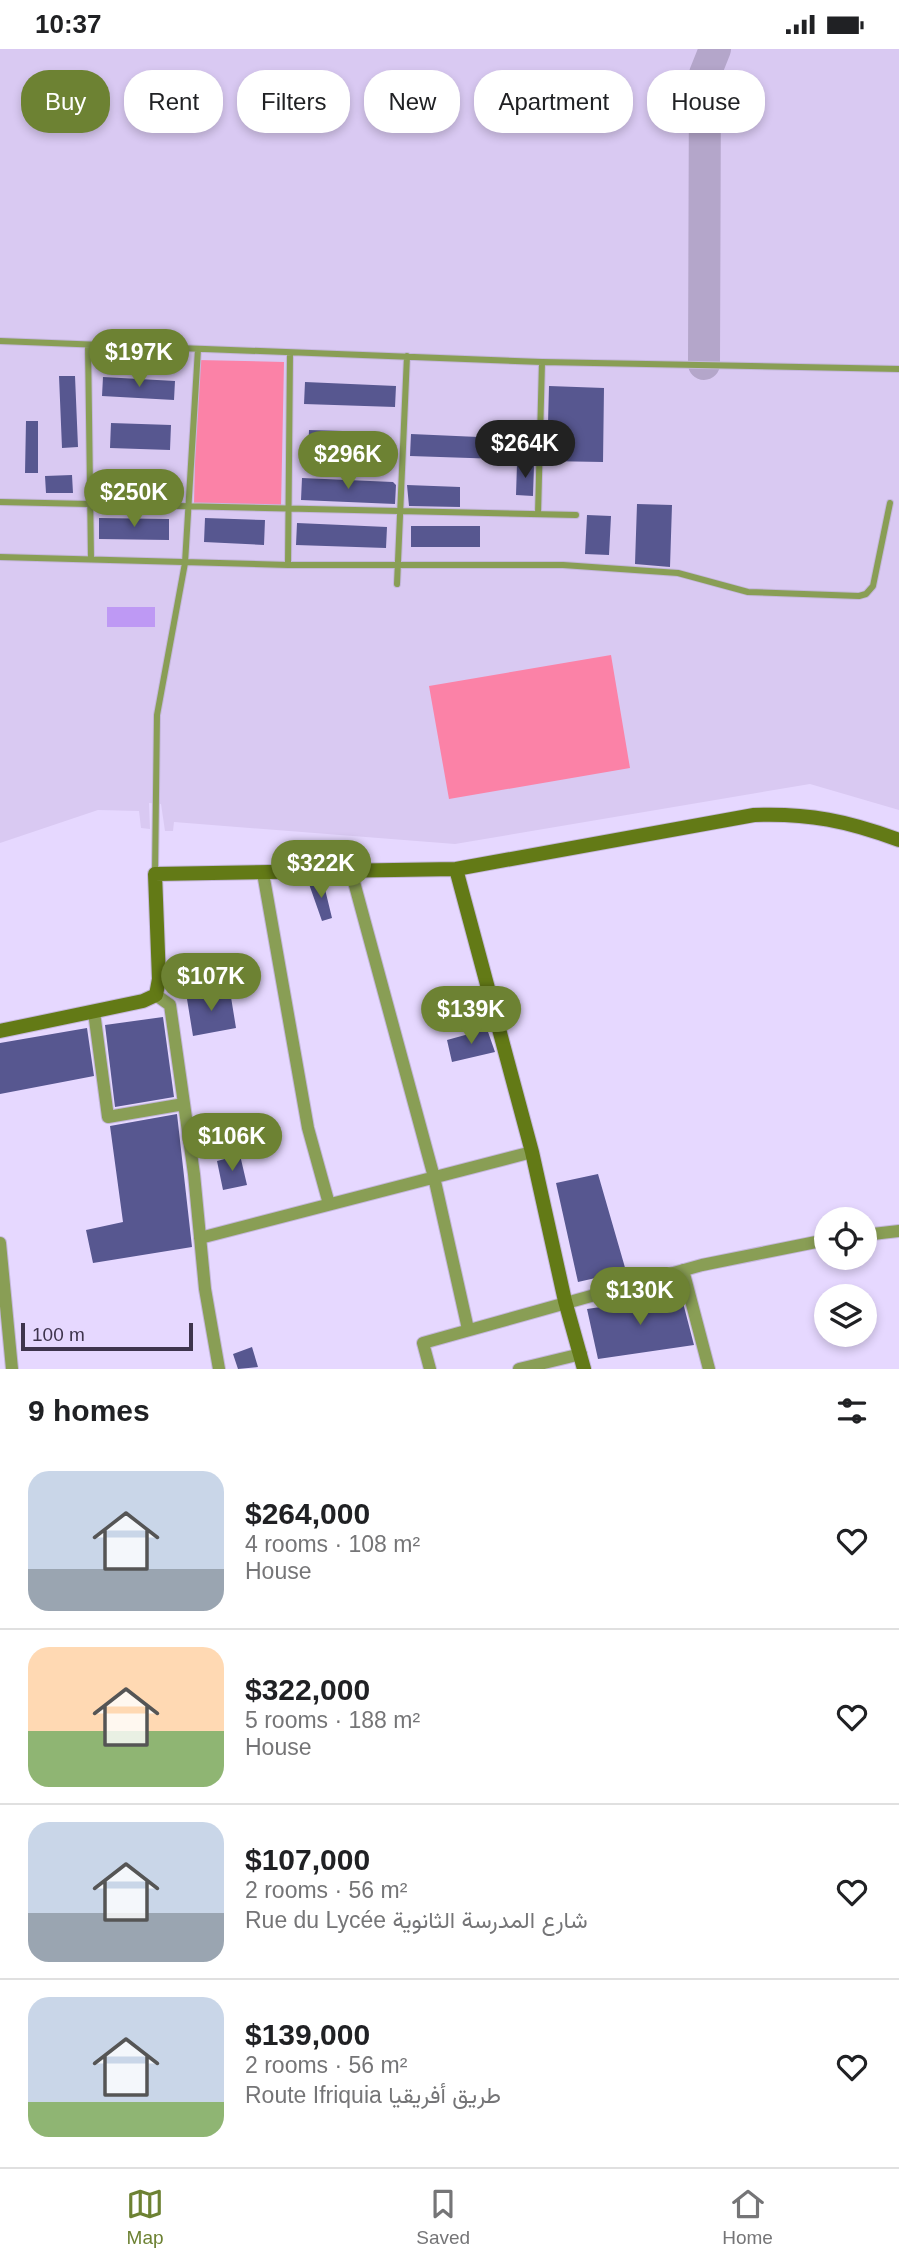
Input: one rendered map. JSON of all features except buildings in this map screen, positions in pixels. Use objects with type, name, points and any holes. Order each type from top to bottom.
[{"type":"street","points":[[156,995],[159,979],[155,874],[456,869],[754,815],[830,817],[899,840]]},
{"type":"street","points":[[456,869],[532,1152],[565,1301],[582,1362],[519,1369]]},
{"type":"street","points":[[351,871],[434,1177],[468,1329]]},
{"type":"street","points":[[263,873],[308,1128],[330,1204]]},
{"type":"street","points":[[0,1031],[143,1001],[156,995]]},
{"type":"street","points":[[156,995],[170,1005],[219,1369]]},
{"type":"street","points":[[94,1012],[108,1117],[184,1104]]},
{"type":"street","points":[[200,1238],[532,1152]]},
{"type":"street","points":[[877,1234],[899,1231]]},
{"type":"street","points":[[430,1369],[423,1343],[682,1270],[814,1242]]},
{"type":"street","points":[[0,1243],[4,1340],[12,1369]]},
{"type":"street","points":[[682,1270],[709,1369]]},
{"type":"lane","points":[[0,341],[542,362],[899,369]]},
{"type":"lane","points":[[88,345],[91,559]]},
{"type":"lane","points":[[155,874],[157,715],[185,563],[198,349]]},
{"type":"lane","points":[[288,565],[290,353]]},
{"type":"lane","points":[[397,584],[407,356]]},
{"type":"lane","points":[[538,514],[542,362]]},
{"type":"lane","points":[[0,502],[576,515]]},
{"type":"lane","points":[[0,557],[288,565],[563,565],[678,573],[748,592],[859,596],[869,592],[873,586],[890,503]]},
{"type":"shaded area","points":[[0,49],[899,49],[899,810],[810,784],[455,844],[174,822],[173,831],[165,831],[161,804],[149,803],[150,829],[141,828],[139,811],[98,810],[0,843]]},
{"type":"shaded area","points":[[197,360],[284,362],[281,507],[194,504]]},
{"type":"shaded area","points":[[107,607],[155,607],[155,627],[107,627]]},
{"type":"shaded area","points":[[611,655],[630,768],[449,799],[429,686]]},
{"type":"taxiway","points":[[704,364],[705,74],[715,49]]}]
